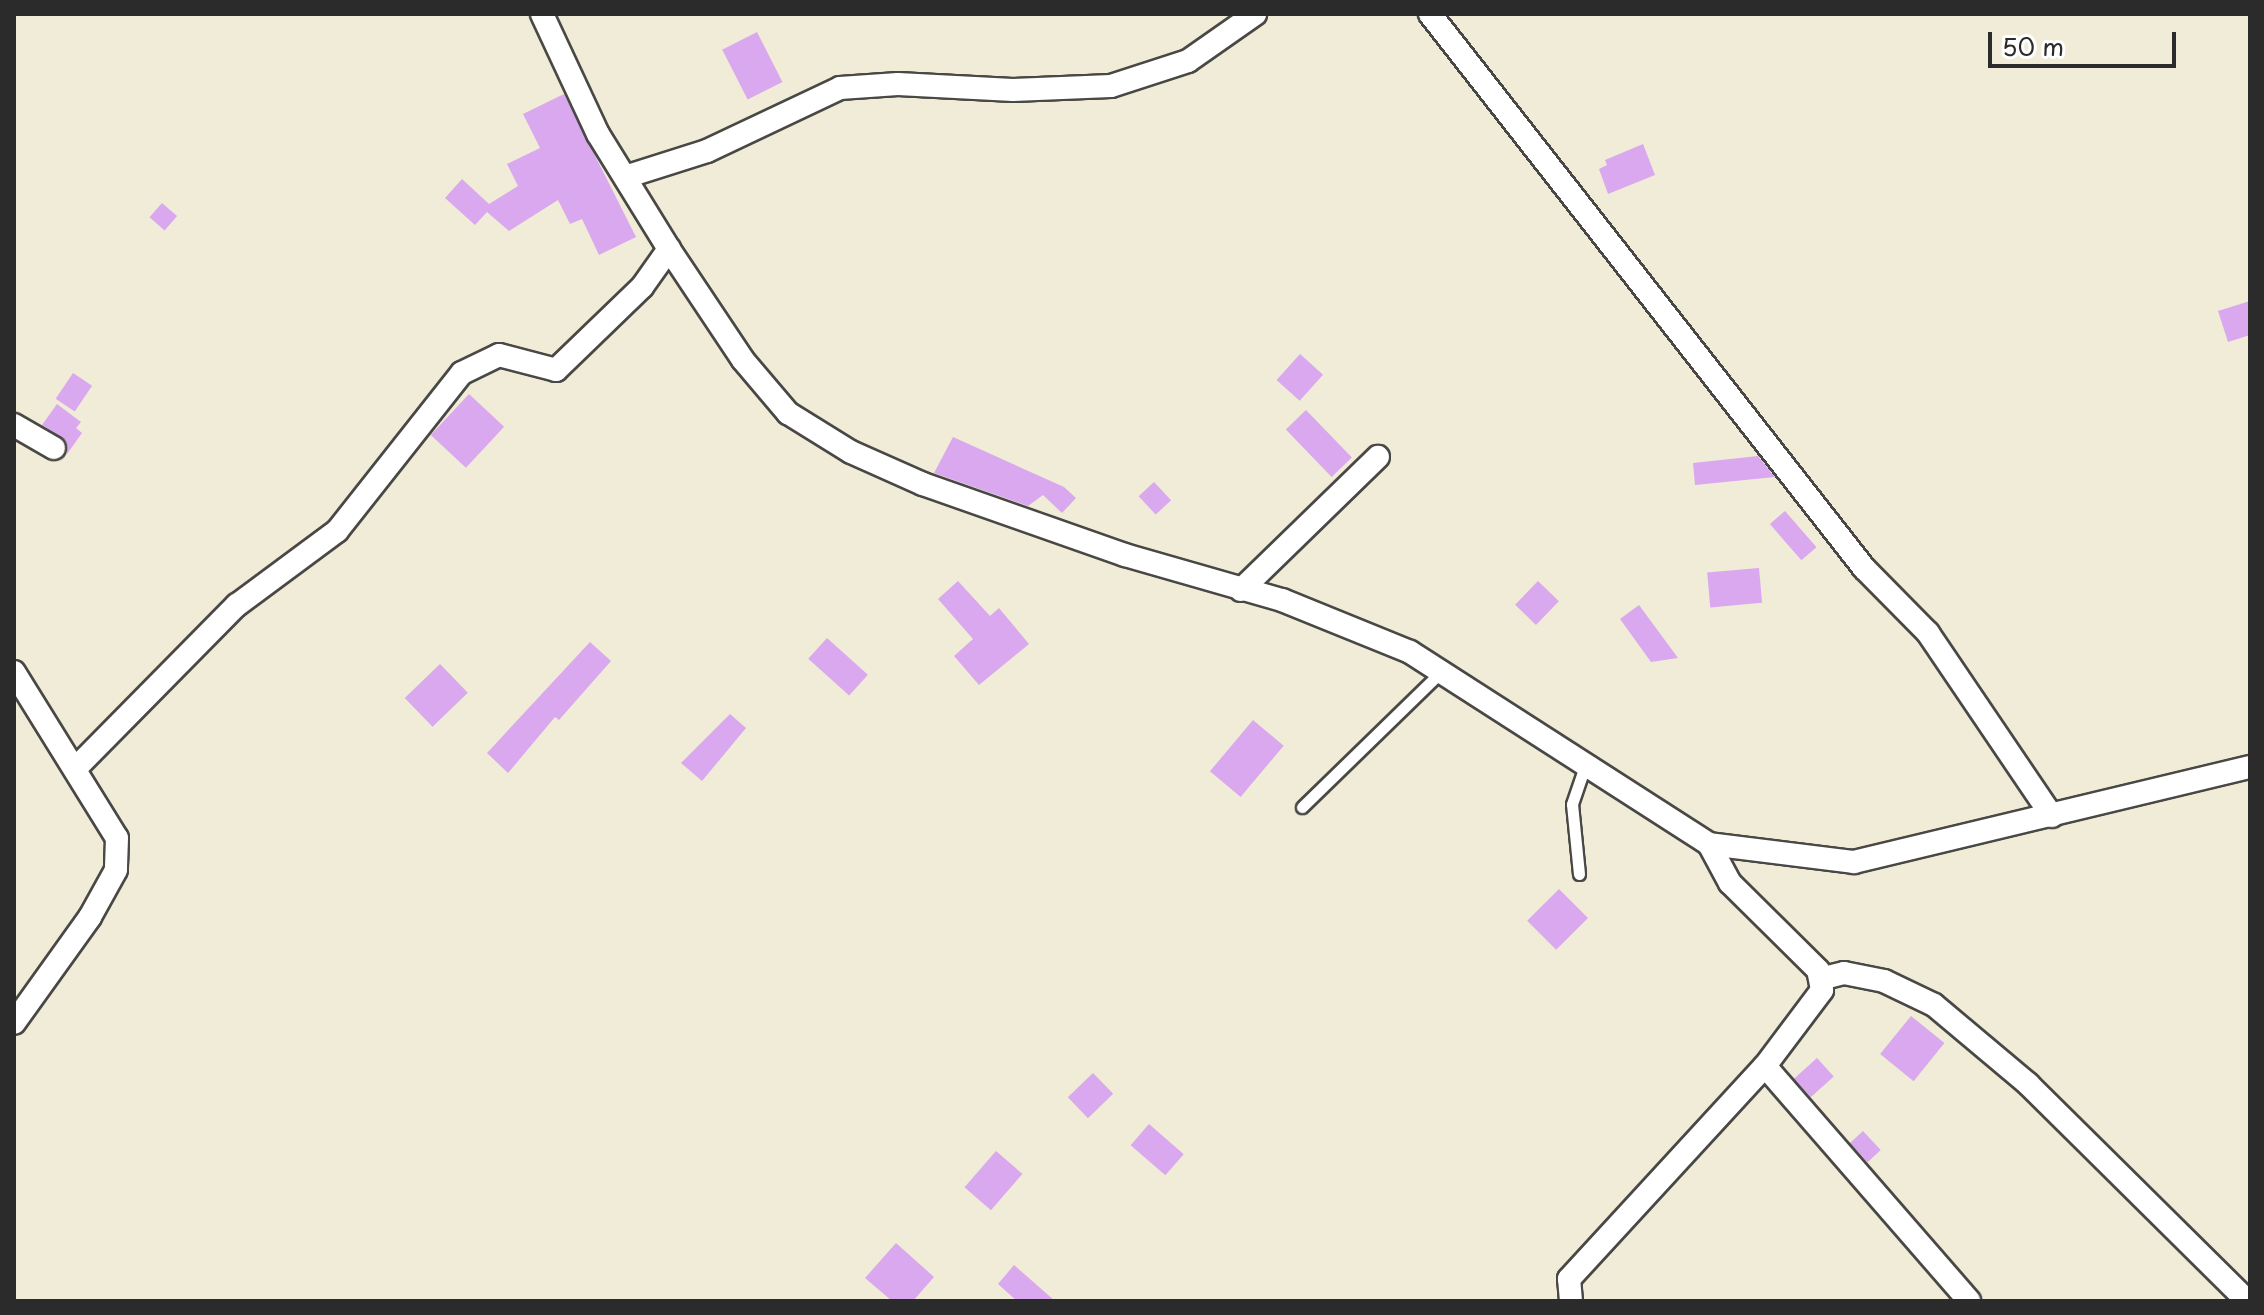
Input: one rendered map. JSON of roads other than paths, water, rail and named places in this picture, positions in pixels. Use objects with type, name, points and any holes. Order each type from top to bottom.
[{"type":"street","points":[[542,14],[598,134],[743,360],[788,413],[851,452],[923,484],[1360,629],[1442,671],[1709,844],[1854,862],[2250,767]]},
{"type":"street","points":[[625,177],[707,151],[840,88],[898,84],[1013,90],[1111,86],[1188,61],[1255,14]]},
{"type":"street","points":[[1430,14],[1864,568],[1928,633],[2052,816]]},
{"type":"street","points":[[77,767],[237,605],[337,531],[462,373],[499,355],[556,370],[606,326],[669,249]]},
{"type":"street","points":[[14,425],[54,448]]},
{"type":"street","points":[[1241,590],[1378,457]]},
{"type":"street","points":[[14,672],[77,767],[117,838],[116,870],[90,917],[14,1023]]},
{"type":"street","points":[[1709,844],[1730,883],[1824,978]]},
{"type":"street","points":[[1824,978],[1844,973],[1884,981],[1934,1005],[2028,1084],[2247,1301]]},
{"type":"street","points":[[1571,1301],[1569,1279],[1765,1066],[1814,1005],[1824,978]]},
{"type":"street","points":[[1765,1066],[1969,1301]]},
{"type":"lane","points":[[1302,807],[1442,671]]},
{"type":"lane","points":[[1579,874],[1572,804],[1586,762]]}]
